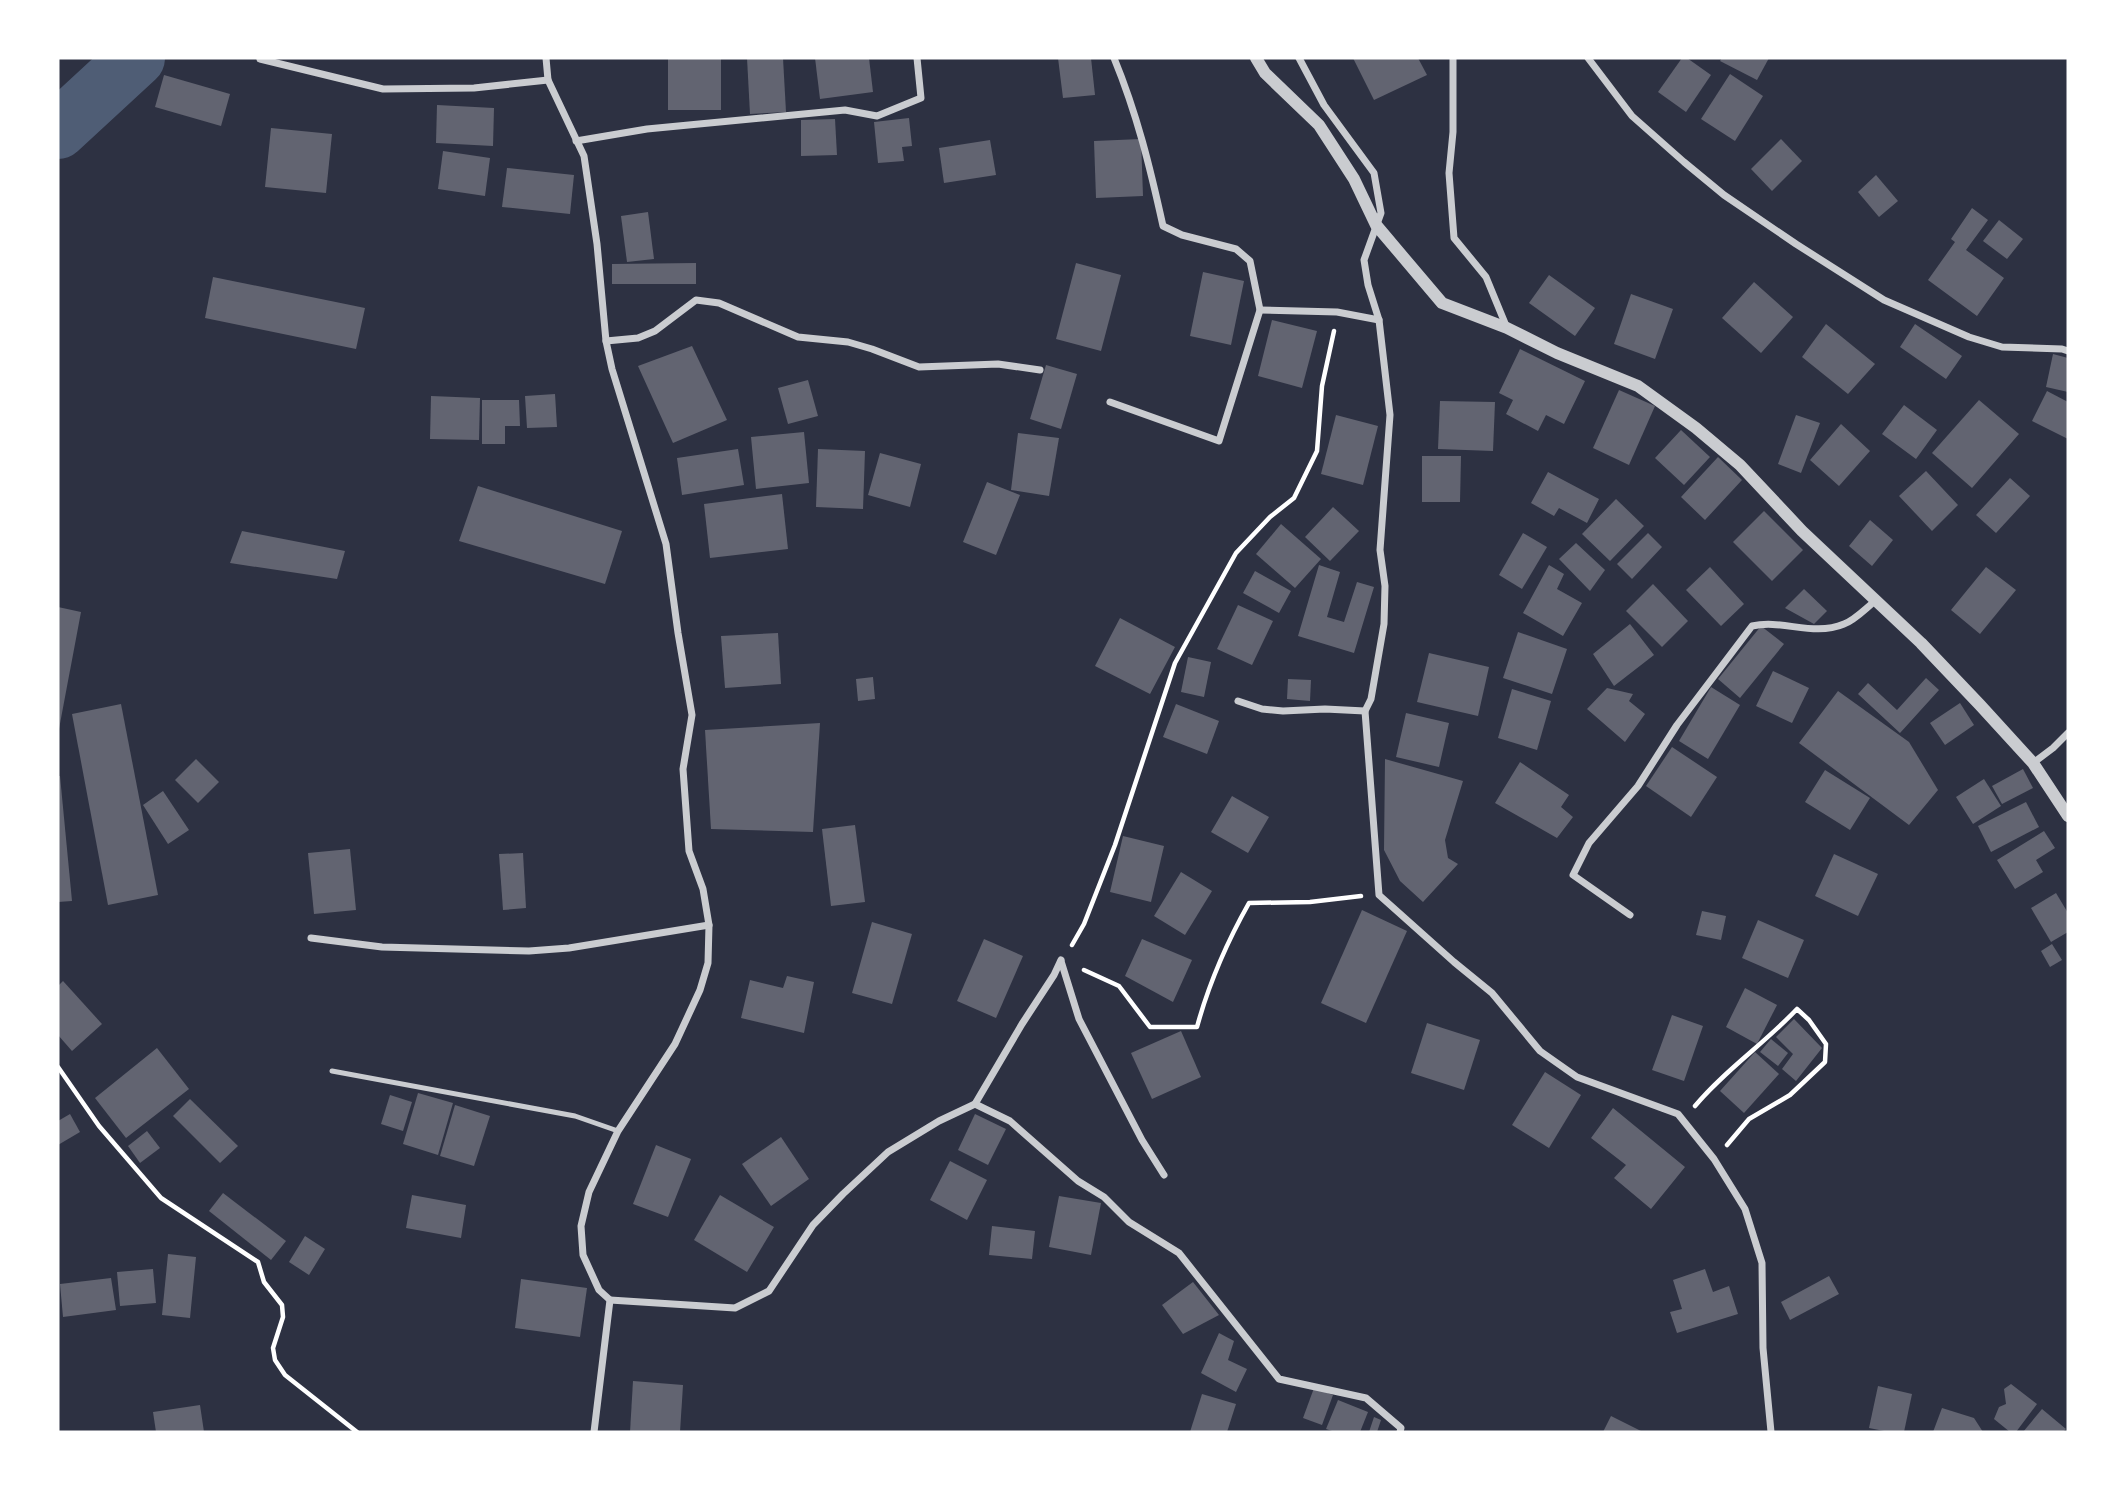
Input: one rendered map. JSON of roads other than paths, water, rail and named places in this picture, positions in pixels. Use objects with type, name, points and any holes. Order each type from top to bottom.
[{"type":"street","points":[[546,58],[548,80],[584,156],[611,369],[666,544],[692,715],[683,769],[689,851],[703,889],[709,925],[708,963],[700,990],[675,1044],[618,1131],[589,1192],[580,1226],[583,1255],[599,1290],[610,1300],[735,1308],[769,1291],[813,1225],[888,1152],[939,1121],[975,1104],[1061,960],[1079,1020],[1142,1140],[1164,1175]]},
{"type":"street","points":[[576,141],[647,129],[845,110],[877,116],[921,97],[917,58]]},
{"type":"street","points":[[1110,402],[1219,441],[1260,310],[1250,261],[1236,249],[1182,235],[1163,226],[1149,161],[1130,96],[1114,58]]},
{"type":"street","points":[[1256,58],[1265,73],[1319,125],[1354,179],[1376,225],[1442,303],[1507,328],[1558,353],[1638,386],[1696,428],[1741,465],[1802,531],[1921,643],[2033,763],[2068,816]]},
{"type":"street","points":[[1299,58],[1324,105],[1374,173],[1381,213],[1364,260],[1368,285],[1379,320],[1390,415],[1380,550],[1385,586],[1384,624],[1371,699],[1366,711],[1379,895],[1492,993],[1540,1051],[1577,1077],[1678,1114],[1714,1158],[1745,1209],[1762,1263],[1763,1348],[1771,1432]]},
{"type":"street","points":[[1453,58],[1454,132],[1448,173],[1454,238],[1486,277],[1507,328]]},
{"type":"street","points":[[1588,58],[1632,116],[1724,195],[1884,300],[1969,337],[2002,347],[2068,351]]},
{"type":"street","points":[[260,59],[383,89],[474,88],[548,80]]},
{"type":"street","points":[[606,341],[638,338],[655,331],[696,300],[719,303],[797,337],[848,342],[919,368],[998,364],[1040,370]]},
{"type":"street","points":[[1260,310],[1337,312],[1379,320]]},
{"type":"street","points":[[1630,915],[1573,875],[1590,843],[1638,786],[1677,725],[1752,626],[1767,622],[1824,630],[1846,624],[1875,601]]},
{"type":"street","points":[[1238,701],[1262,709],[1283,711],[1366,711]]},
{"type":"street","points":[[2033,763],[2068,733]]},
{"type":"street","points":[[311,938],[382,947],[528,951],[569,948],[709,925]]},
{"type":"street","points":[[975,1104],[1010,1121],[1078,1181],[1104,1196],[1129,1222],[1179,1253],[1279,1379],[1366,1398],[1401,1428],[1400,1432]]},
{"type":"street","points":[[594,1432],[610,1300]]},
{"type":"lane","points":[[332,1071],[575,1116],[618,1131]]},
{"type":"waterway","points":[[58,130],[136,58]]}]
